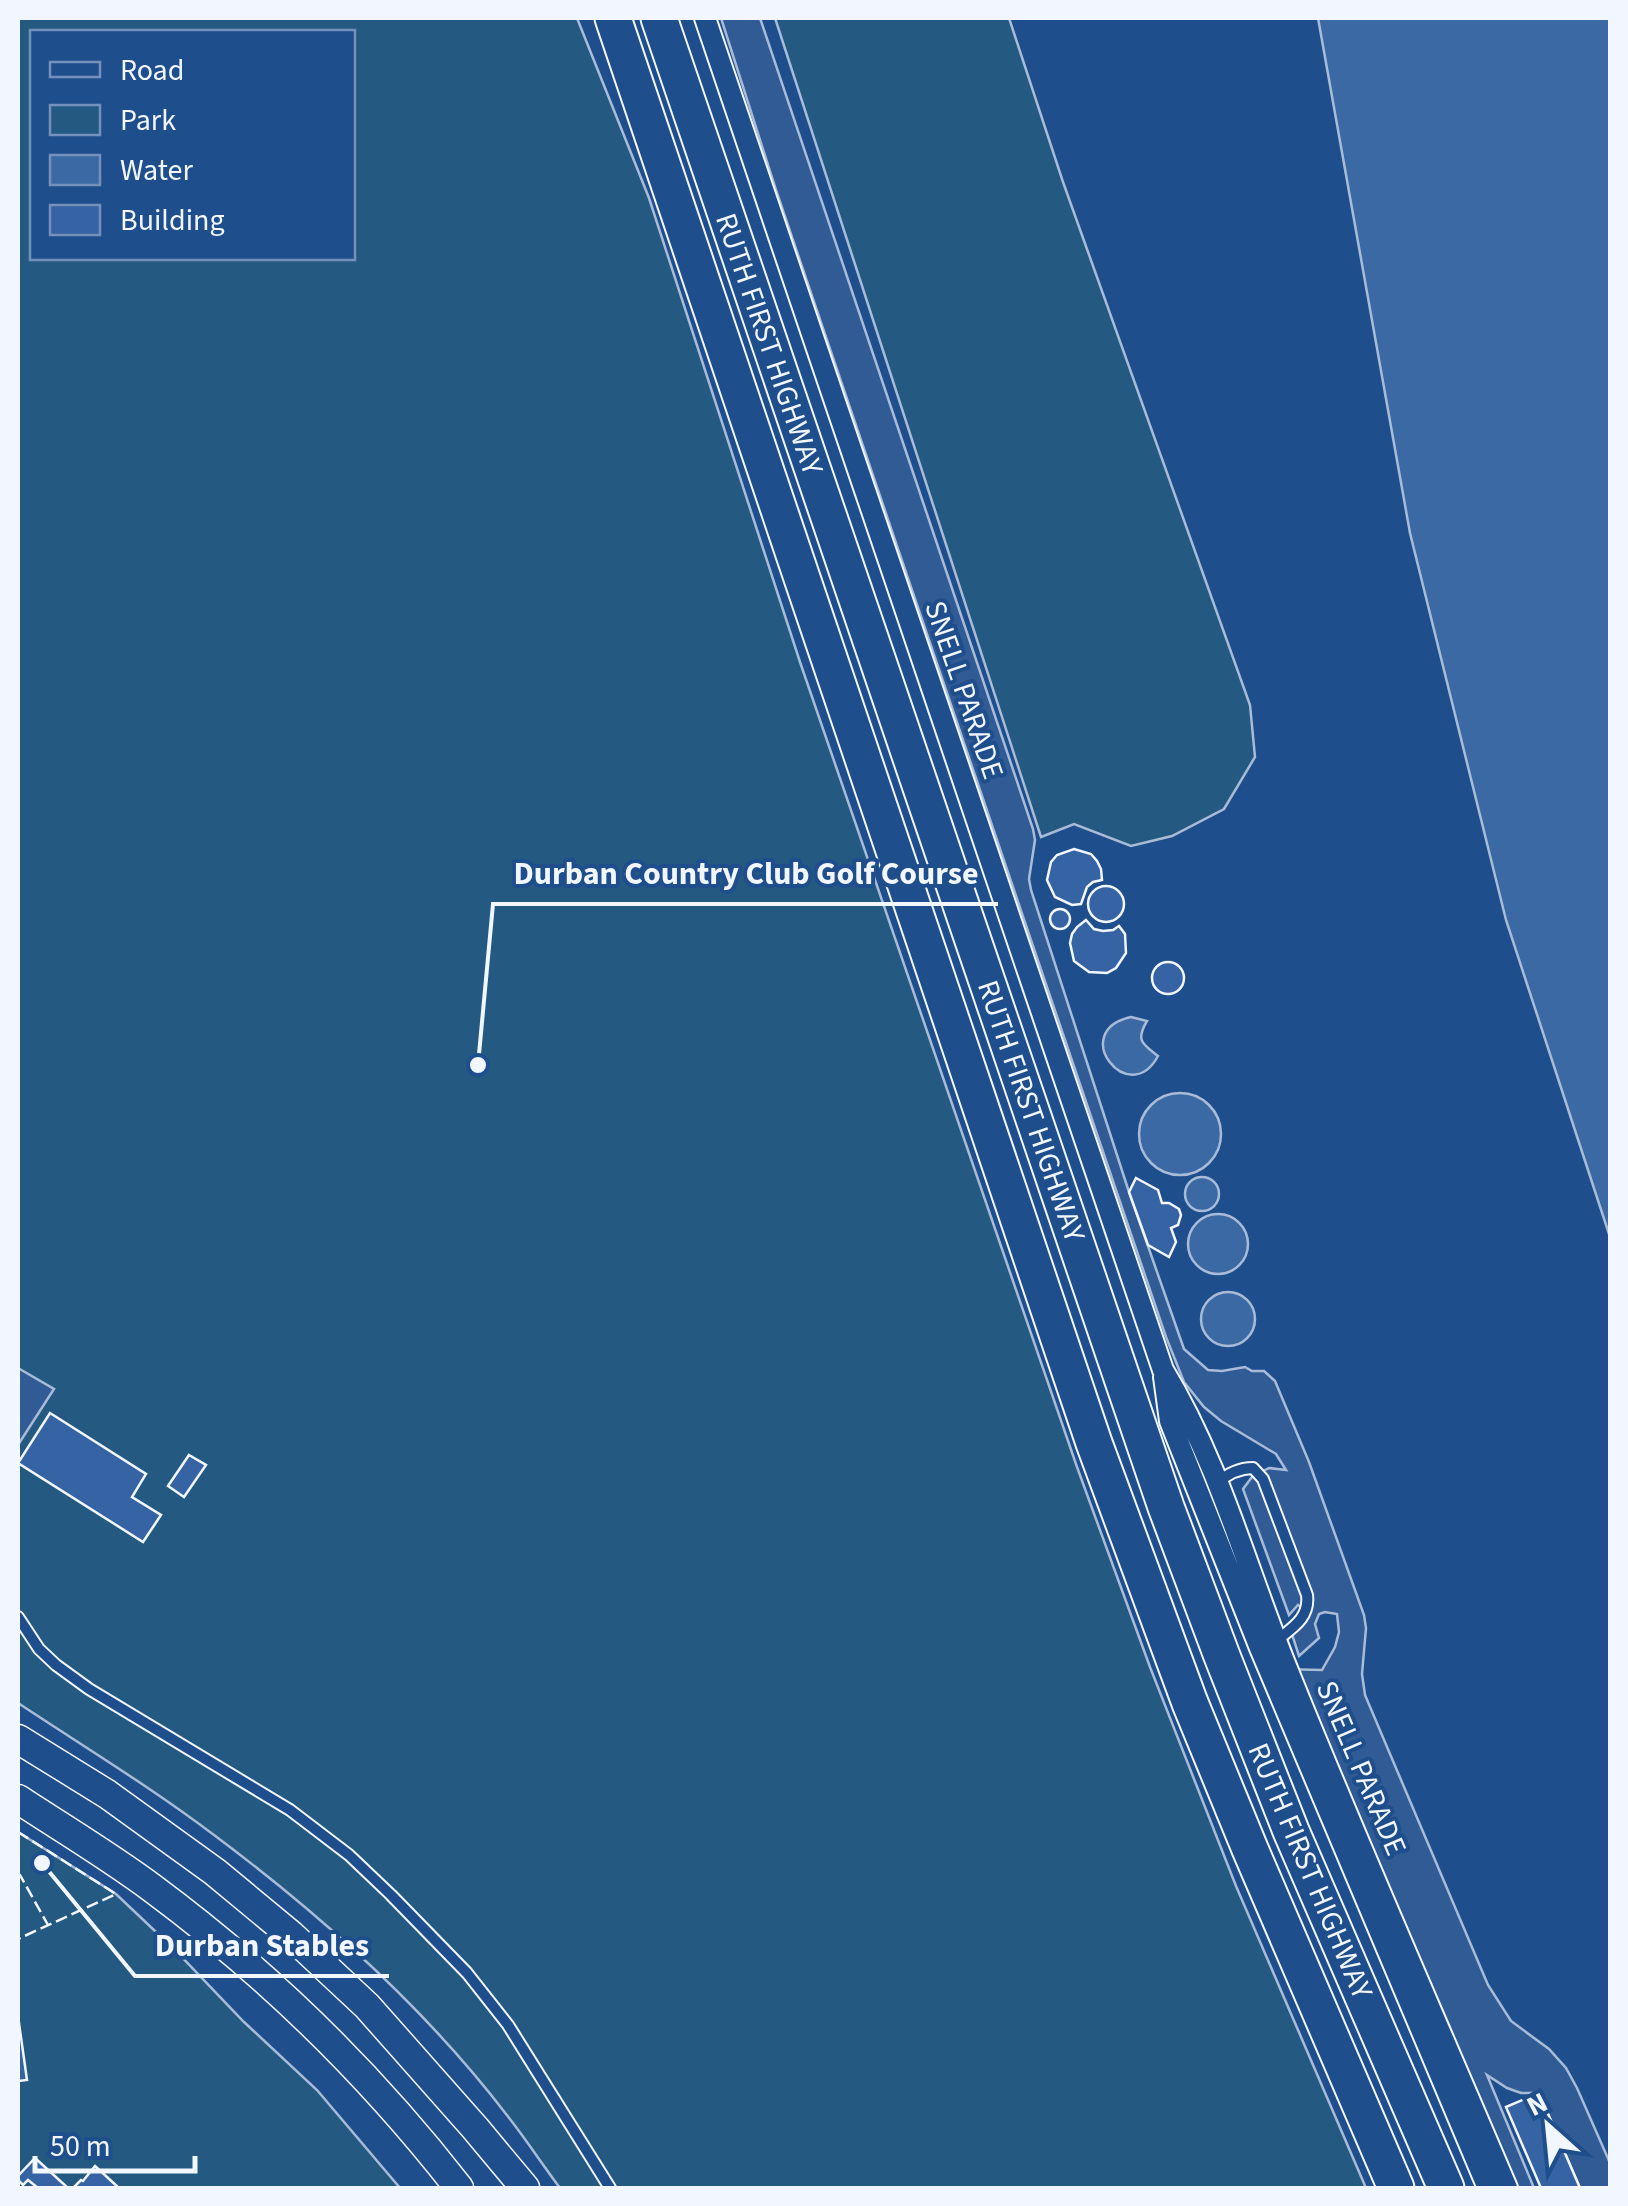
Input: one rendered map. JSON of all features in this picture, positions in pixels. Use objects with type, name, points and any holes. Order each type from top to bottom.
[{"type":"highway","name":"RUTH FIRST HIGHWAY","points":[[613,18],[1094,1443],[1198,1721],[1396,2188]]},
{"type":"highway","name":"RUTH FIRST HIGHWAY","points":[[659,18],[1166,1507],[1291,1831],[1446,2188]]},
{"type":"highway","points":[[686,98],[686,66],[699,20]]},
{"type":"main road","points":[[18,1738],[107,1794],[215,1872],[291,1935],[367,2006],[524,2188]]},
{"type":"main road","points":[[18,1799],[151,1887],[247,1964],[378,2091],[459,2188]]},
{"type":"street","name":"SNELL PARADE","points":[[699,20],[1163,1370],[1170,1421],[1260,1648],[1488,2188]]},
{"type":"street","name":"SNELL PARADE","points":[[1163,1370],[1188,1412],[1218,1482],[1319,1748],[1507,2188]]},
{"type":"lane","points":[[1201,1499],[1237,1470],[1253,1468],[1258,1472],[1308,1604],[1302,1618],[1276,1641]]},
{"type":"lane","points":[[18,1617],[56,1665],[89,1689],[290,1810],[349,1855],[392,1895],[468,1972],[488,1998],[610,2188]]},
{"type":"green space","points":[[18,18],[577,18],[649,198],[800,662],[1077,1467],[1236,1886],[1366,2188],[560,2188],[475,2075],[370,1965],[254,1866],[142,1784],[18,1703]]},
{"type":"green space","points":[[775,18],[1009,18],[1063,182],[1250,705],[1255,757],[1224,809],[1172,836],[1131,846],[1074,824],[1041,837]]},
{"type":"green space","points":[[18,1832],[116,1894],[317,2090],[400,2188],[18,2188]]},
{"type":"shaded area","points":[[721,18],[760,18],[1033,829],[1031,890],[1184,1349],[1208,1370],[1245,1367],[1264,1371],[1275,1381],[1364,1615],[1365,1695],[1488,1985],[1511,2021],[1549,2049],[1566,2068],[1610,2163],[1610,2188],[1580,2188],[1539,2093],[1521,2093],[1487,2075],[1534,2188],[1500,2188],[1281,1669],[1322,1670],[1335,1647],[1339,1632],[1337,1614],[1319,1614],[1315,1624],[1319,1638],[1299,1656],[1290,1628],[1304,1609],[1298,1605],[1289,1615],[1243,1489],[1252,1477],[1269,1468],[1286,1470],[1276,1454],[1204,1407],[1184,1382],[1166,1337]]},
{"type":"shaded area","points":[[18,1368],[54,1389],[18,1445]]},
{"type":"water","points":[[1318,18],[1610,18],[1610,1237],[1506,920],[1410,533]]},
{"type":"water","points":[[1131,1017],[1147,1021],[1142,1042],[1158,1056],[1146,1070],[1133,1075],[1120,1071],[1104,1050],[1104,1037],[1113,1025]]},
{"type":"water","points":[[1180,1093],[1196,1096],[1209,1105],[1218,1118],[1218,1150],[1209,1163],[1196,1172],[1180,1175],[1164,1172],[1151,1163],[1142,1150],[1139,1134],[1142,1118],[1151,1105],[1164,1096]]},
{"type":"water","points":[[1202,1177],[1214,1182],[1219,1194],[1214,1206],[1202,1211],[1190,1206],[1185,1194],[1190,1182]]},
{"type":"water","points":[[1218,1214],[1239,1223],[1248,1244],[1239,1265],[1218,1274],[1197,1265],[1188,1244],[1197,1223]]},
{"type":"water","points":[[1228,1292],[1247,1300],[1255,1319],[1247,1338],[1228,1346],[1209,1338],[1201,1319],[1209,1300]]},
{"type":"building","points":[[1074,849],[1091,854],[1101,869],[1102,880],[1087,887],[1081,904],[1072,905],[1055,897],[1047,880],[1057,855]]},
{"type":"building","points":[[1106,886],[1119,891],[1124,904],[1119,917],[1106,922],[1093,917],[1088,904],[1093,891]]},
{"type":"building","points":[[1060,909],[1070,919],[1060,929],[1050,919]]},
{"type":"building","points":[[1086,920],[1094,929],[1113,930],[1119,926],[1125,934],[1126,953],[1116,968],[1107,973],[1089,972],[1074,961],[1072,934]]},
{"type":"building","points":[[1168,962],[1179,967],[1184,978],[1179,989],[1168,994],[1157,989],[1152,978],[1157,967]]},
{"type":"building","points":[[1136,1178],[1158,1190],[1162,1203],[1179,1209],[1178,1225],[1171,1228],[1176,1242],[1169,1257],[1148,1245],[1129,1192]]},
{"type":"building","points":[[50,1413],[146,1474],[132,1497],[161,1515],[143,1542],[18,1463]]},
{"type":"building","points":[[189,1455],[206,1465],[184,1497],[168,1486]]},
{"type":"building","points":[[18,2016],[27,2080],[18,2081]]},
{"type":"building","points":[[1539,2093],[1580,2188],[1541,2188],[1506,2107]]},
{"type":"building","points":[[35,2158],[68,2188],[38,2188],[28,2180],[23,2185],[18,2176]]},
{"type":"building","points":[[95,2166],[119,2188],[73,2188]]},
{"type":"fence","points":[[18,1832],[116,1894],[18,1939]]},
{"type":"fence","points":[[18,1878],[20,1875],[48,1925]]},
{"type":"place","name":"Durban Country Club Golf Course","points":[[478,1065]]},
{"type":"place","name":"Durban Stables","points":[[42,1863]]}]
